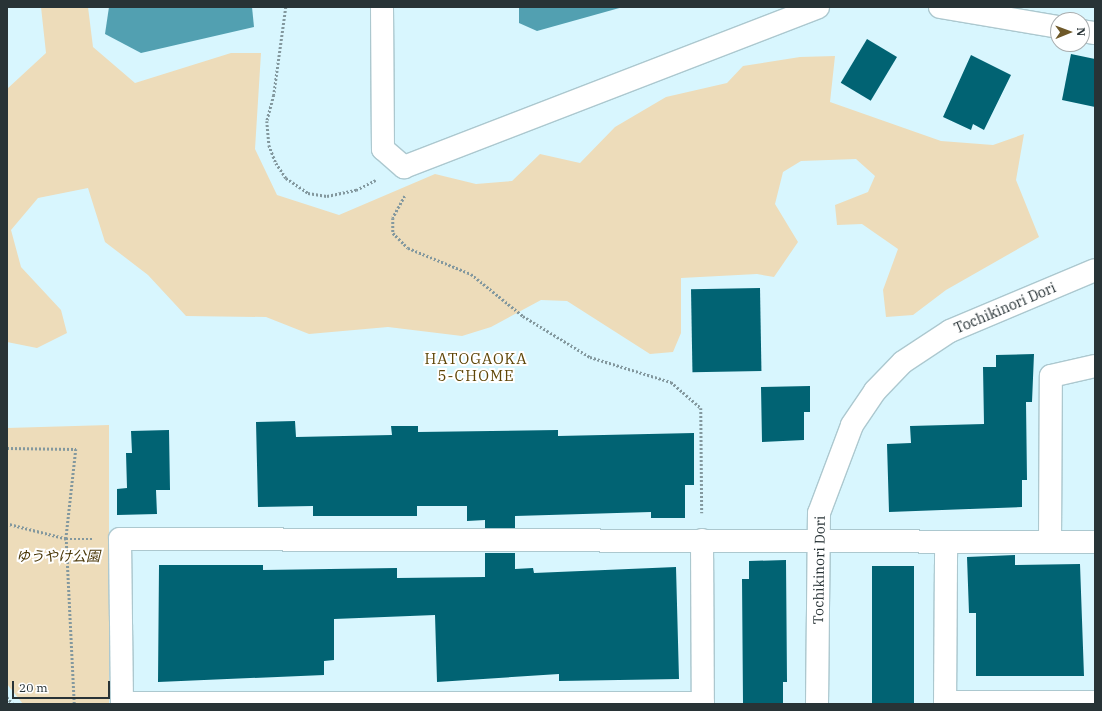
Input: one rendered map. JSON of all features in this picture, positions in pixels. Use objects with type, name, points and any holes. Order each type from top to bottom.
[{"type":"street","points":[[382,7],[383,149],[404,167],[818,7]]},
{"type":"street","points":[[940,7],[1050,26]]},
{"type":"street","name":"Tochikinori Dori","points":[[817,704],[819,513],[852,425],[875,391],[903,362],[950,330],[1095,270]]},
{"type":"street","points":[[1050,542],[1051,376],[1095,366]]},
{"type":"street","points":[[702,540],[703,703],[122,703],[120,539],[702,540],[946,543],[1095,542]]},
{"type":"street","points":[[946,543],[945,703],[1095,702]]},
{"type":"path","points":[[286,7],[276,88],[267,121],[269,145],[286,178],[308,193],[327,196],[356,190],[404,167],[408,189],[393,218],[393,233],[408,248],[471,274],[523,316],[590,357],[671,382],[701,408],[702,540]]},
{"type":"path","points":[[7,448],[76,449],[66,539],[74,704]]},
{"type":"path","points":[[7,524],[66,539],[120,539]]},
{"type":"path","points":[[7,697],[13,704]]},
{"type":"green space","points":[[41,7],[88,7],[93,47],[135,83],[231,53],[261,53],[255,149],[277,195],[339,215],[435,174],[476,184],[512,181],[540,154],[580,163],[615,127],[666,97],[727,83],[743,66],[800,57],[835,56],[830,102],[941,141],[993,145],[1024,134],[1016,180],[1039,237],[946,290],[913,315],[886,317],[883,290],[898,249],[862,224],[837,225],[835,205],[868,192],[875,176],[856,159],[801,161],[783,172],[775,204],[798,242],[774,277],[757,274],[681,278],[681,333],[673,352],[650,354],[567,301],[541,300],[491,327],[462,336],[388,327],[309,334],[266,317],[186,316],[148,275],[105,242],[88,188],[38,198],[11,230],[21,267],[61,310],[67,333],[37,348],[7,342],[7,89],[46,53]]},
{"type":"green space","name":"ゆうやけ公園","points":[[109,425],[109,704],[23,704],[7,684],[7,428]]},
{"type":"water","points":[[109,7],[252,7],[254,27],[141,53],[105,34]]},
{"type":"water","points":[[519,7],[623,7],[537,31],[519,23]]},
{"type":"building","points":[[867,39],[897,57],[871,101],[841,83]]},
{"type":"building","points":[[1071,54],[1095,59],[1095,107],[1062,100]]},
{"type":"building","points":[[971,55],[1011,75],[984,130],[973,124],[971,130],[943,117]]},
{"type":"building","points":[[760,288],[761,371],[692,372],[691,289]]},
{"type":"building","points":[[1034,354],[1032,402],[1026,402],[1027,480],[1022,480],[1022,507],[889,512],[887,444],[911,443],[910,426],[984,424],[983,367],[996,367],[996,355]]},
{"type":"building","points":[[810,386],[810,412],[804,412],[804,440],[762,442],[761,387]]},
{"type":"building","points":[[295,421],[296,437],[392,435],[391,426],[418,426],[418,432],[558,430],[558,436],[694,433],[694,485],[685,485],[685,518],[651,518],[651,512],[515,516],[515,528],[485,528],[485,520],[467,521],[467,506],[417,506],[417,516],[313,516],[313,506],[258,507],[256,422]]},
{"type":"building","points":[[169,430],[170,490],[156,490],[157,514],[117,515],[117,489],[127,488],[126,453],[132,453],[131,431]]},
{"type":"building","points":[[485,553],[515,553],[515,569],[533,568],[534,573],[676,567],[679,679],[559,681],[559,674],[437,682],[435,615],[334,619],[334,660],[324,661],[324,675],[158,682],[159,565],[263,565],[263,570],[397,568],[397,578],[485,577]]},
{"type":"building","points":[[1015,555],[1015,565],[1080,564],[1084,676],[976,676],[976,613],[969,613],[967,557]]},
{"type":"building","points":[[786,560],[787,682],[783,682],[783,704],[743,704],[742,579],[749,579],[749,561]]},
{"type":"building","points":[[872,566],[914,566],[914,704],[872,704]]},
{"type":"district","name":"HATOGAOKA 5-CHOME","points":[[476,366]]}]
